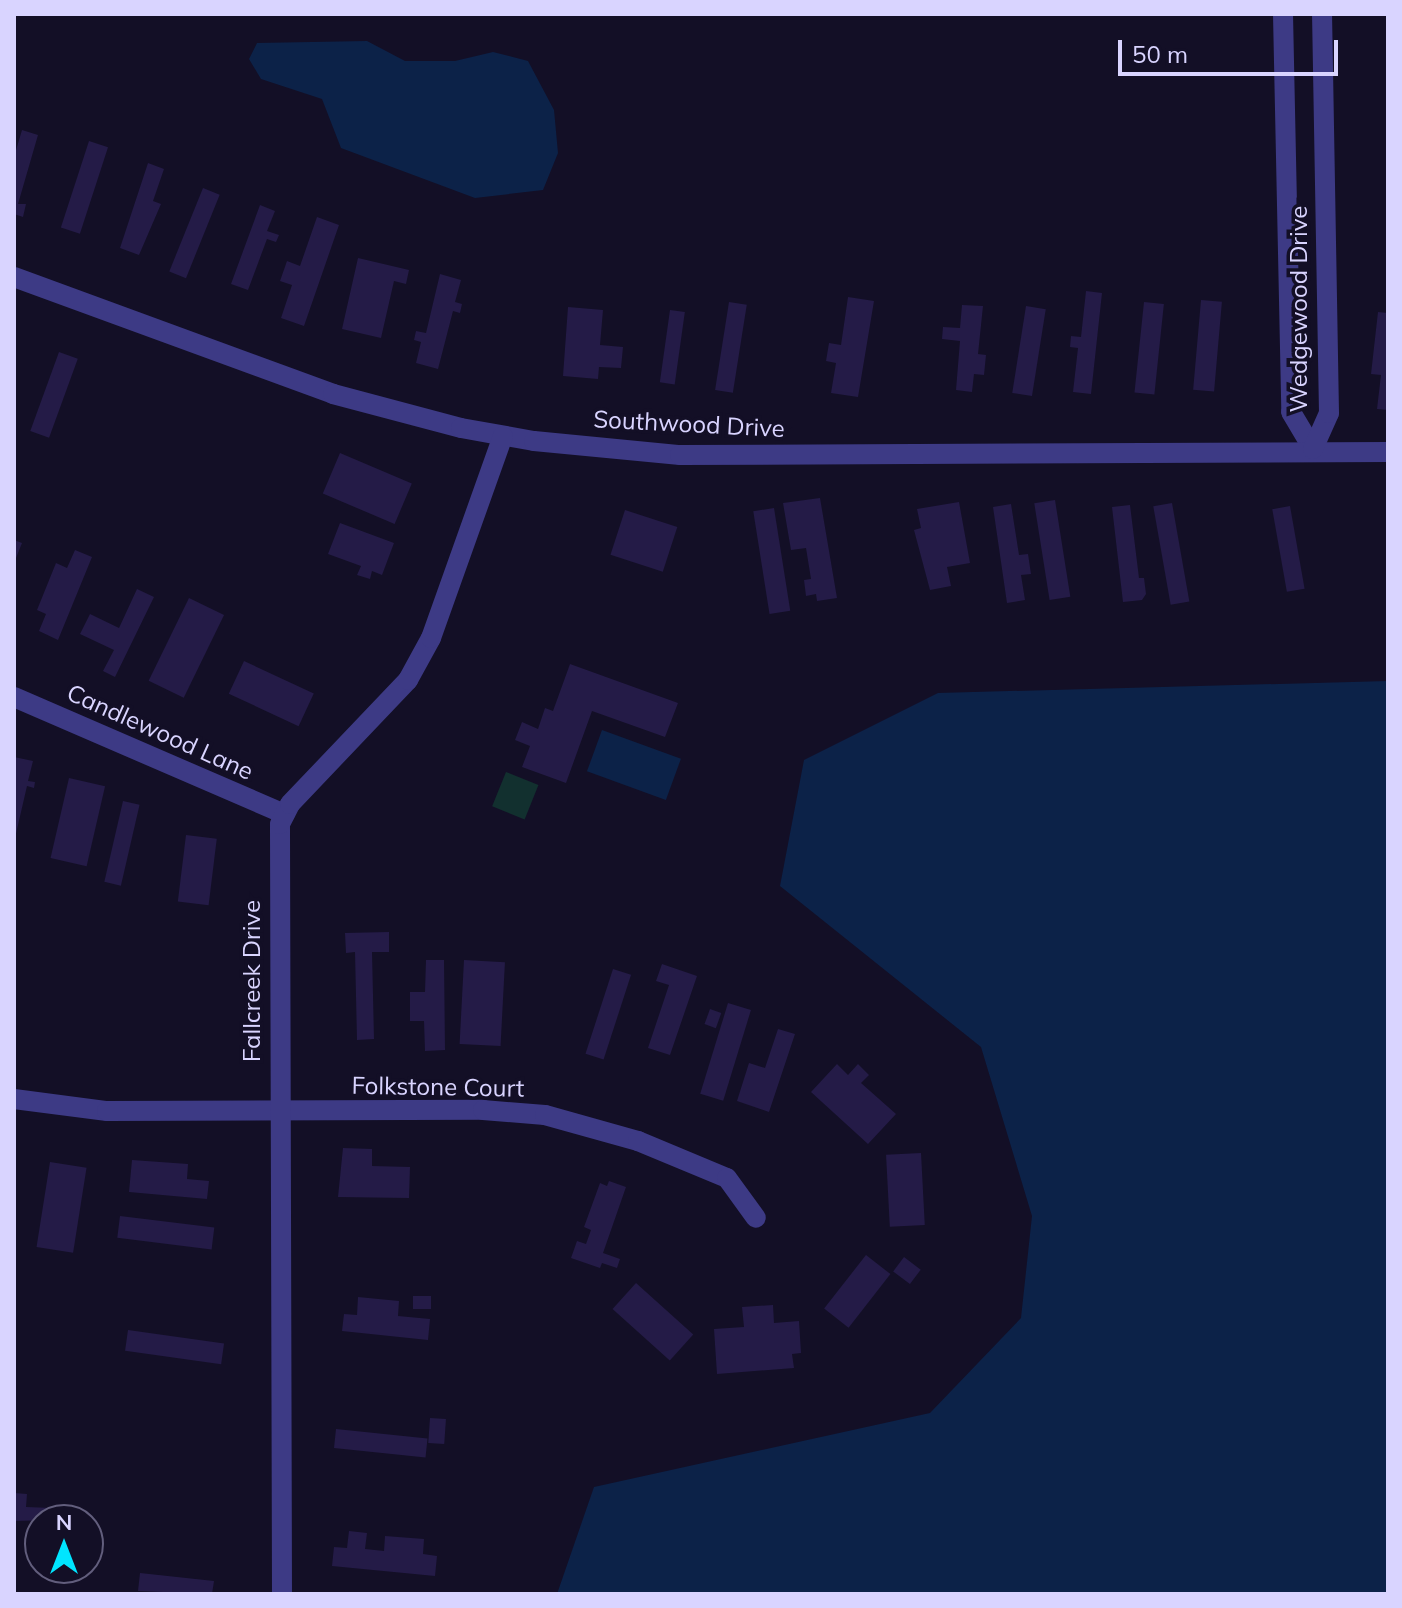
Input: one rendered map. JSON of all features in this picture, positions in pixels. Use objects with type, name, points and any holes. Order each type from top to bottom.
[{"type":"street","name":"Wedgewood Drive","points":[[1283,14],[1291,412],[1313,449]]},
{"type":"street","name":"Wedgewood Drive","points":[[1313,449],[1329,413],[1322,14]]},
{"type":"street","name":"Southwood Drive","points":[[14,277],[333,394],[503,436],[680,455],[1313,449],[1388,452]]},
{"type":"street","points":[[285,814],[408,680],[431,638],[503,436]]},
{"type":"street","name":"Candlewood Lane","points":[[14,697],[285,814]]},
{"type":"street","name":"Fallcreek Drive","points":[[282,1594],[277,847],[285,814]]},
{"type":"street","name":"Folkstone Court","points":[[14,1099],[107,1111],[483,1110],[545,1115],[638,1141],[727,1178],[756,1218]]},
{"type":"green space","points":[[506,772],[538,785],[525,819],[492,806]]},
{"type":"water","points":[[367,41],[405,61],[455,61],[493,52],[528,61],[554,110],[558,153],[543,190],[475,198],[341,148],[322,99],[261,79],[249,59],[257,43]]},
{"type":"water","points":[[1388,681],[1388,1594],[557,1594],[594,1487],[930,1413],[1021,1318],[1032,1216],[981,1047],[780,886],[804,760],[938,693]]},
{"type":"water","points":[[602,730],[681,759],[666,800],[587,771]]},
{"type":"building","points":[[22,130],[38,135],[18,204],[26,204],[23,217],[14,214],[14,157]]},
{"type":"building","points":[[89,141],[108,147],[80,234],[61,228]]},
{"type":"building","points":[[148,163],[164,169],[153,201],[161,204],[139,255],[120,248]]},
{"type":"building","points":[[203,188],[220,195],[186,278],[169,271]]},
{"type":"building","points":[[260,205],[275,211],[267,231],[279,235],[276,242],[267,239],[248,290],[231,284]]},
{"type":"building","points":[[317,217],[339,225],[304,326],[281,318],[292,285],[280,281],[287,261],[300,266]]},
{"type":"building","points":[[358,258],[409,270],[406,284],[394,281],[381,338],[342,329]]},
{"type":"building","points":[[440,274],[461,280],[455,302],[462,304],[460,313],[453,311],[438,369],[416,363],[421,342],[414,340],[416,331],[426,333]]},
{"type":"building","points":[[1086,291],[1102,293],[1091,394],[1073,392],[1078,348],[1070,347],[1071,336],[1081,337]]},
{"type":"building","points":[[848,297],[874,301],[858,397],[831,393],[836,363],[826,361],[829,343],[841,345]]},
{"type":"building","points":[[1201,300],[1222,302],[1214,391],[1193,390]]},
{"type":"building","points":[[729,302],[747,305],[733,393],[715,390]]},
{"type":"building","points":[[1144,302],[1164,304],[1154,395],[1134,393]]},
{"type":"building","points":[[962,305],[983,306],[978,354],[986,355],[984,375],[974,374],[972,392],[956,390],[960,341],[942,339],[943,327],[960,328]]},
{"type":"building","points":[[1026,306],[1046,309],[1032,396],[1012,393]]},
{"type":"building","points":[[568,307],[603,310],[600,345],[623,347],[621,368],[599,367],[598,379],[563,376]]},
{"type":"building","points":[[670,310],[685,312],[675,384],[660,382]]},
{"type":"building","points":[[1378,312],[1388,313],[1388,410],[1377,409],[1381,375],[1371,374]]},
{"type":"building","points":[[59,352],[78,359],[49,438],[30,431]]},
{"type":"building","points":[[340,453],[412,483],[395,524],[323,494]]},
{"type":"building","points":[[820,498],[837,598],[817,601],[816,594],[806,596],[804,580],[811,579],[806,548],[791,550],[783,503]]},
{"type":"building","points":[[1055,500],[1070,597],[1050,600],[1034,503]]},
{"type":"building","points":[[959,502],[970,563],[947,567],[951,586],[930,590],[914,530],[921,528],[917,509]]},
{"type":"building","points":[[1172,503],[1189,601],[1171,605],[1153,506]]},
{"type":"building","points":[[1011,504],[1019,555],[1028,554],[1031,574],[1021,575],[1025,600],[1007,603],[993,507]]},
{"type":"building","points":[[1130,505],[1139,578],[1144,578],[1146,594],[1142,600],[1123,602],[1112,507]]},
{"type":"building","points":[[1290,506],[1305,589],[1287,592],[1272,509]]},
{"type":"building","points":[[774,508],[790,611],[770,614],[753,511]]},
{"type":"building","points":[[625,510],[677,527],[663,572],[610,555]]},
{"type":"building","points":[[340,523],[394,543],[382,575],[372,571],[370,579],[357,575],[361,566],[328,554]]},
{"type":"building","points":[[14,540],[22,543],[14,563]]},
{"type":"building","points":[[75,550],[92,557],[58,640],[39,631],[46,614],[37,610],[56,563],[67,568]]},
{"type":"building","points":[[137,589],[154,597],[115,677],[103,671],[114,650],[80,634],[90,614],[119,628]]},
{"type":"building","points":[[189,598],[224,615],[184,698],[149,681]]},
{"type":"building","points":[[244,661],[314,694],[299,726],[229,694]]},
{"type":"building","points":[[570,664],[678,703],[665,737],[592,711],[566,783],[522,767],[530,746],[515,740],[522,722],[538,729],[545,708],[553,711]]},
{"type":"building","points":[[14,757],[33,761],[28,781],[35,782],[34,788],[27,786],[15,838]]},
{"type":"building","points":[[69,778],[105,786],[87,866],[51,858]]},
{"type":"building","points":[[123,801],[140,805],[121,886],[104,882]]},
{"type":"building","points":[[186,835],[217,839],[209,905],[178,902]]},
{"type":"building","points":[[389,932],[389,952],[372,952],[374,1039],[357,1040],[355,952],[346,953],[345,933]]},
{"type":"building","points":[[426,960],[444,960],[445,1050],[425,1051],[424,1021],[410,1021],[410,992],[425,992]]},
{"type":"building","points":[[464,960],[505,962],[501,1046],[460,1044]]},
{"type":"building","points":[[662,964],[697,976],[670,1055],[648,1048],[669,985],[656,981]]},
{"type":"building","points":[[613,969],[631,975],[604,1060],[585,1054]]},
{"type":"building","points":[[728,1003],[751,1010],[723,1101],[700,1094]]},
{"type":"building","points":[[710,1009],[721,1013],[716,1028],[705,1024]]},
{"type":"building","points":[[778,1029],[795,1034],[769,1112],[737,1101],[749,1063],[765,1068]]},
{"type":"building","points":[[837,1064],[848,1075],[858,1064],[869,1075],[861,1083],[896,1114],[868,1144],[811,1092]]},
{"type":"building","points":[[343,1148],[372,1149],[372,1166],[410,1167],[409,1198],[338,1197]]},
{"type":"building","points":[[921,1153],[925,1225],[890,1227],[886,1155]]},
{"type":"building","points":[[132,1160],[188,1164],[187,1179],[209,1181],[207,1199],[129,1192]]},
{"type":"building","points":[[50,1162],[87,1168],[73,1253],[37,1247]]},
{"type":"building","points":[[609,1181],[626,1187],[603,1253],[620,1259],[617,1268],[602,1263],[600,1268],[571,1258],[577,1241],[586,1244],[591,1230],[584,1227],[600,1183],[607,1186]]},
{"type":"building","points":[[120,1216],[214,1228],[212,1249],[117,1238]]},
{"type":"building","points":[[866,1255],[890,1274],[849,1328],[824,1309]]},
{"type":"building","points":[[904,1257],[921,1270],[910,1284],[893,1271]]},
{"type":"building","points":[[636,1283],[693,1335],[670,1361],[613,1309]]},
{"type":"building","points":[[413,1296],[431,1296],[431,1309],[413,1309]]},
{"type":"building","points":[[358,1297],[399,1301],[398,1316],[430,1319],[428,1340],[342,1331],[344,1314],[357,1315]]},
{"type":"building","points":[[773,1305],[774,1323],[799,1321],[801,1353],[792,1354],[794,1368],[717,1374],[714,1329],[744,1327],[742,1307]]},
{"type":"building","points":[[128,1330],[224,1343],[221,1364],[125,1351]]},
{"type":"building","points":[[430,1418],[446,1419],[444,1444],[428,1443]]},
{"type":"building","points":[[336,1429],[427,1439],[426,1458],[334,1448]]},
{"type":"building","points":[[14,1493],[27,1494],[24,1521],[14,1521]]},
{"type":"building","points":[[349,1531],[367,1533],[365,1549],[384,1551],[385,1536],[424,1539],[423,1554],[437,1556],[435,1576],[332,1566],[334,1547],[347,1548]]},
{"type":"building","points":[[140,1573],[214,1581],[212,1594],[138,1591]]}]
